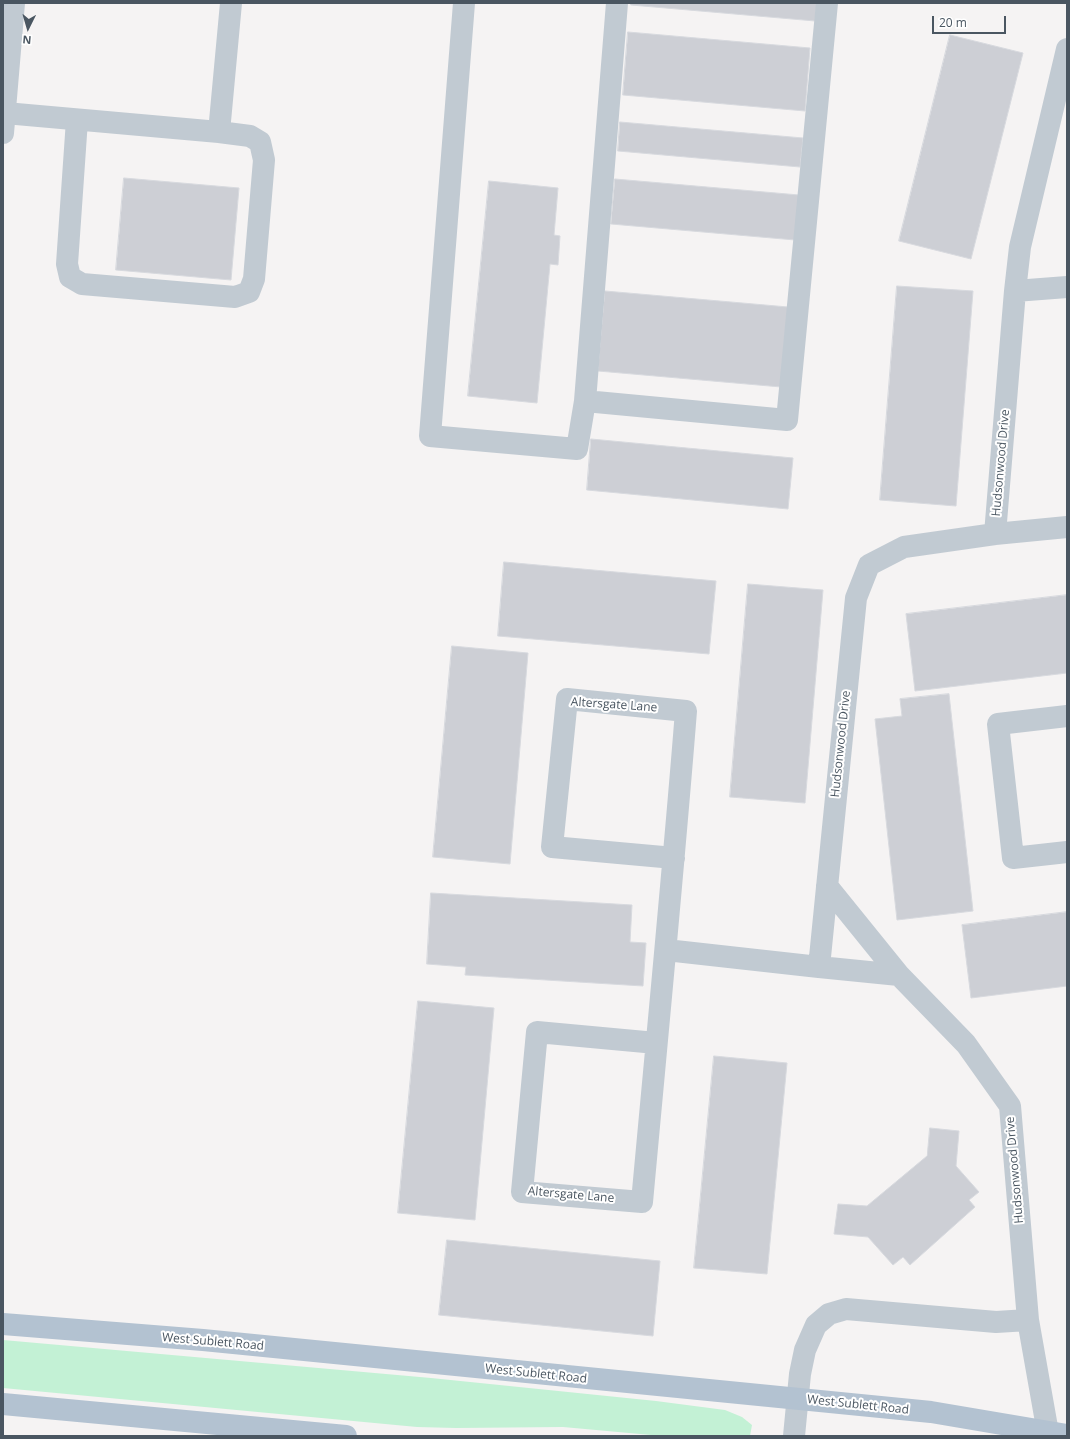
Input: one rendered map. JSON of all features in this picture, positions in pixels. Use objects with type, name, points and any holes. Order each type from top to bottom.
[{"type":"main road","name":"West Sublett Road","points":[[3,1324],[203,1340],[558,1376],[797,1398],[931,1412],[1057,1434]]},
{"type":"main road","points":[[3,1404],[346,1436]]},
{"type":"street","points":[[14,3],[4,123],[77,120],[219,132],[250,136],[260,142],[264,160],[254,279],[249,292],[235,297],[82,284],[70,277],[67,264],[77,120]]},
{"type":"street","points":[[219,132],[231,3]]},
{"type":"street","points":[[464,3],[430,436],[577,449],[585,401],[617,3]]},
{"type":"street","points":[[585,401],[787,420],[827,3]]},
{"type":"street","name":"Hudsonwood Drive","points":[[819,966],[856,598],[869,565],[904,547],[995,534],[1020,247],[1067,49]]},
{"type":"street","points":[[1015,291],[1067,287]]},
{"type":"street","points":[[995,534],[1067,527]]},
{"type":"street","name":"Altersgate Lane","points":[[656,1043],[537,1032],[522,1192],[642,1202],[666,950],[674,858],[686,711],[567,700],[552,847],[674,858]]},
{"type":"street","points":[[1067,716],[998,724],[1013,858],[1067,852]]},
{"type":"street","name":"Hudsonwood Drive","points":[[827,886],[899,975],[966,1044],[1010,1106],[1028,1320],[1057,1434]]},
{"type":"street","points":[[666,950],[899,975]]},
{"type":"street","points":[[794,1436],[800,1374],[806,1350],[816,1325],[829,1314],[846,1309],[996,1322],[1028,1320]]},
{"type":"green space","points":[[3,1340],[431,1378],[656,1401],[725,1410],[742,1417],[752,1425],[750,1436],[662,1436],[563,1427],[417,1427],[3,1388]]},
{"type":"building","points":[[631,3],[817,3],[815,21],[631,5]]},
{"type":"building","points":[[628,32],[810,48],[805,111],[623,95]]},
{"type":"building","points":[[950,35],[1023,53],[971,259],[899,241]]},
{"type":"building","points":[[620,122],[803,138],[800,167],[618,151]]},
{"type":"building","points":[[124,178],[239,188],[231,280],[116,270]]},
{"type":"building","points":[[615,179],[799,195],[795,240],[611,224]]},
{"type":"building","points":[[489,181],[558,188],[554,235],[560,236],[558,265],[550,264],[537,403],[468,396]]},
{"type":"building","points":[[897,286],[973,291],[956,506],[880,500]]},
{"type":"building","points":[[605,291],[788,307],[781,387],[598,371]]},
{"type":"building","points":[[591,439],[793,458],[788,509],[587,490]]},
{"type":"building","points":[[504,562],[716,581],[709,654],[498,636]]},
{"type":"building","points":[[748,584],[823,590],[805,803],[730,797]]},
{"type":"building","points":[[1067,595],[1067,673],[915,691],[906,614]]},
{"type":"building","points":[[452,646],[528,653],[510,864],[433,857]]},
{"type":"building","points":[[949,694],[973,911],[897,920],[875,719],[902,716],[900,699]]},
{"type":"building","points":[[431,893],[632,905],[630,942],[646,943],[643,986],[465,975],[466,967],[427,964]]},
{"type":"building","points":[[1067,912],[1067,986],[971,998],[962,925]]},
{"type":"building","points":[[418,1001],[494,1008],[475,1220],[398,1213]]},
{"type":"building","points":[[714,1056],[787,1063],[767,1274],[694,1268]]},
{"type":"building","points":[[930,1128],[959,1131],[956,1166],[979,1192],[969,1200],[975,1207],[910,1265],[903,1257],[893,1265],[868,1237],[834,1234],[838,1204],[867,1206],[927,1156]]},
{"type":"building","points":[[447,1240],[660,1261],[653,1336],[439,1315]]}]
